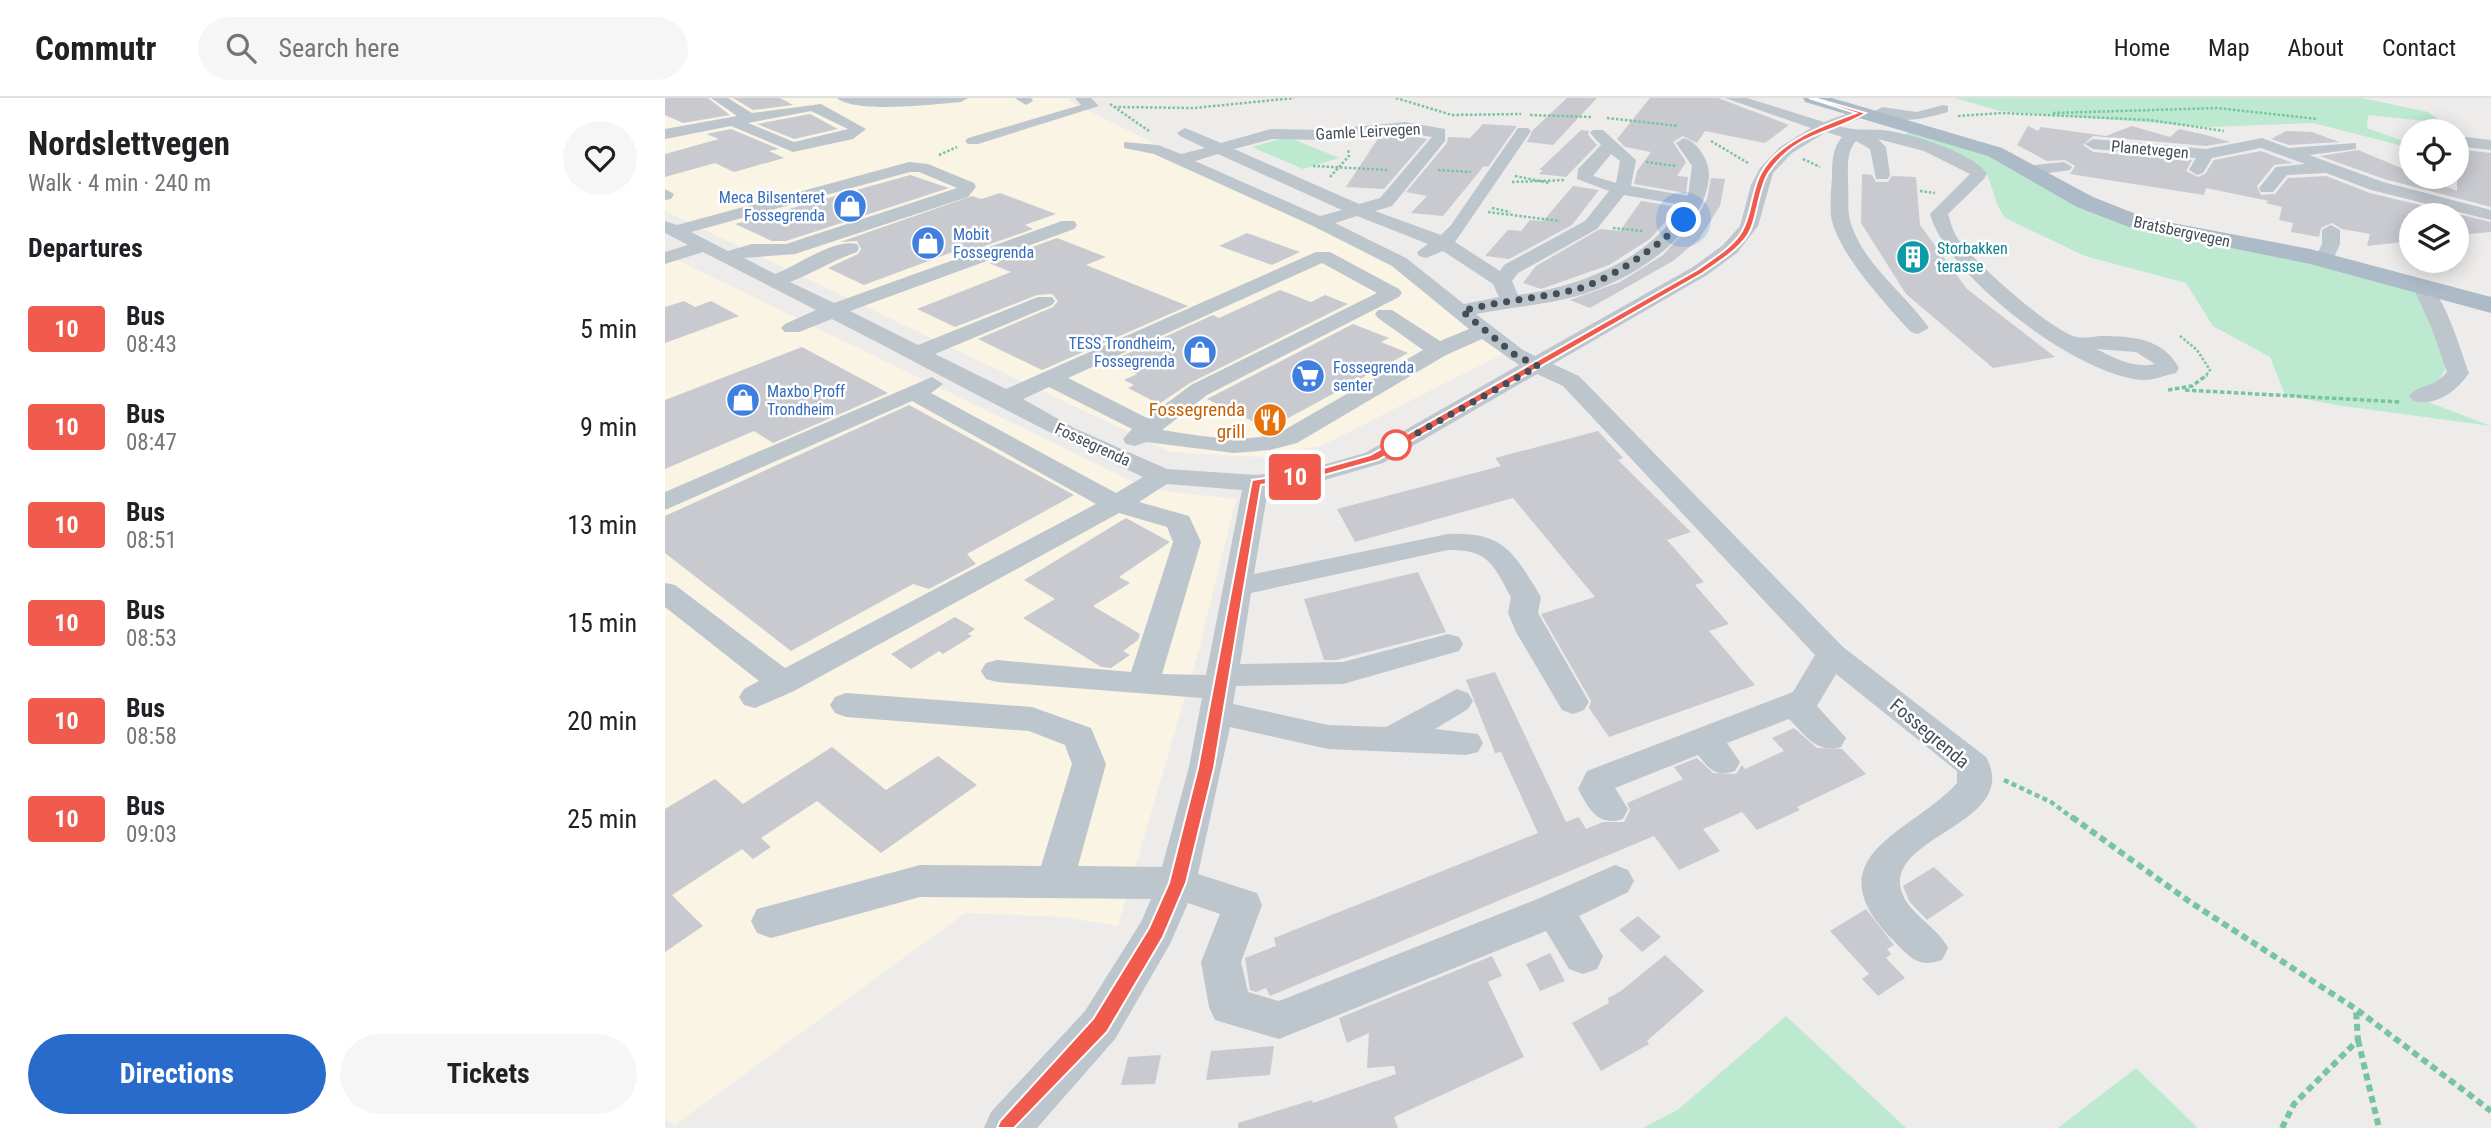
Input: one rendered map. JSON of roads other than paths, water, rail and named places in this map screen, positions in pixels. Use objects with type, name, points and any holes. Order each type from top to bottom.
[{"type":"main road","name":"Bratsbergvegen","points":[[1812,98],[1867,109],[1995,152],[2034,170],[2088,204],[2131,221],[2193,236],[2324,260],[2491,305]]},
{"type":"street","points":[[718,98],[751,119]]},
{"type":"street","points":[[844,98],[878,103],[961,98]]},
{"type":"street","points":[[1732,98],[1827,126],[1878,147],[1882,175]]},
{"type":"street","points":[[973,141],[1087,102]]},
{"type":"street","points":[[665,134],[804,108],[821,108],[858,129],[848,136],[793,147],[733,122]]},
{"type":"street","points":[[1867,109],[1917,116],[1943,109]]},
{"type":"street","name":"Fossegrenda","points":[[669,229],[1005,398],[1065,433],[1162,476],[1256,483],[1314,475],[1374,458],[1700,271],[1724,254],[1746,232],[1765,173],[1806,134],[1867,109]]},
{"type":"street","name":"Gamle Leirvegen","points":[[1179,160],[1271,134],[1323,135],[1405,127],[1440,132],[1440,138],[1386,202],[1319,222]]},
{"type":"street","points":[[1502,281],[1444,243],[1359,211],[1221,148],[1193,130],[1130,145],[1158,150],[1319,222],[1399,262],[1515,355],[1538,366]]},
{"type":"street","points":[[1399,262],[1444,243],[1470,210],[1523,131]]},
{"type":"street","points":[[1918,328],[1874,278],[1845,232],[1840,216],[1840,162],[1843,146],[1853,135],[1878,133],[1899,136],[1956,159],[1979,173],[1974,184],[1944,203],[1938,214],[1942,225],[1954,246],[1993,286],[2071,343]]},
{"type":"street","points":[[1511,300],[1504,293],[1502,281],[1511,269],[1591,225],[1619,189],[1628,174],[1627,160],[1604,139],[1584,173],[1585,179],[1619,189],[1694,202]]},
{"type":"street","points":[[2469,142],[2491,145]]},
{"type":"street","points":[[1462,311],[1572,291],[1597,282],[1670,235],[1701,188],[1698,159],[1684,143]]},
{"type":"street","name":"Planetvegen","points":[[2093,144],[2206,155],[2262,143],[2287,153]]},
{"type":"street","points":[[2287,153],[2350,146]]},
{"type":"street","points":[[2287,153],[2377,187],[2491,215]]},
{"type":"street","name":"Planetvegen","points":[[2197,170],[2206,155]]},
{"type":"street","points":[[669,229],[909,167],[922,167],[968,187],[962,193],[788,250],[752,250],[727,257]]},
{"type":"street","points":[[2034,170],[2064,167]]},
{"type":"street","points":[[2267,188],[2282,170],[2324,168]]},
{"type":"street","points":[[773,281],[807,269],[821,258],[916,224]]},
{"type":"street","points":[[792,328],[831,310],[882,294],[1068,225]]},
{"type":"street","points":[[2324,260],[2331,244],[2331,230]]},
{"type":"street","points":[[665,258],[704,246]]},
{"type":"street","points":[[1005,398],[1323,256],[1392,293],[1199,390],[1145,431],[1110,453]]},
{"type":"street","points":[[2421,397],[2446,388],[2458,373],[2443,329],[2423,286]]},
{"type":"street","points":[[756,442],[935,363],[1045,301]]},
{"type":"street","points":[[1385,314],[1438,349]]},
{"type":"street","points":[[1050,378],[1145,431],[1238,446],[1271,444],[1288,438],[1438,349],[1485,330]]},
{"type":"street","points":[[665,502],[913,393],[935,363]]},
{"type":"street","name":"Fossegrenda","points":[[1538,366],[1571,381],[1832,654],[1974,766],[1974,788],[1953,810],[1900,844],[1882,875],[1885,898],[1905,925],[1929,948]]},
{"type":"street","points":[[913,393],[1116,504],[1179,522],[1187,542],[1143,684]]},
{"type":"street","points":[[665,592],[769,690],[1116,504],[1162,476]]},
{"type":"street","points":[[1007,1128],[1100,1025],[1156,932],[1177,883],[1206,768],[1256,483]]},
{"type":"street","points":[[1238,587],[1448,542],[1464,540],[1491,546],[1501,555],[1526,597],[1523,612],[1531,632],[1573,702]]},
{"type":"street","points":[[997,671],[1220,691],[1343,673],[1448,644]]},
{"type":"street","points":[[1610,809],[1596,789],[1599,780],[1713,750],[1804,700],[1832,654]]},
{"type":"street","points":[[1220,691],[1328,737],[1466,743]]},
{"type":"street","points":[[1391,740],[1457,701]]},
{"type":"street","points":[[846,705],[1032,719],[1079,737],[1089,764],[1055,882]]},
{"type":"street","points":[[1795,705],[1829,738]]},
{"type":"street","points":[[771,921],[920,881],[1177,883],[1243,905],[1221,962],[1230,1007],[1279,1020],[1554,910],[1615,881]]},
{"type":"street","points":[[1554,910],[1583,956]]},
{"type":"place","name":"Meca Bilsenteret Fossegrenda","points":[[850,206]]},
{"type":"place","name":"Mobit Fossegrenda","points":[[928,243]]},
{"type":"place","name":"Storbakken terasse","points":[[1913,257]]},
{"type":"place","name":"TESS Trondheim, Fossegrenda","points":[[1200,352]]},
{"type":"place","name":"Fossegrenda senter","points":[[1308,376]]},
{"type":"place","name":"Maxbo Proff Trondheim","points":[[743,400]]},
{"type":"place","name":"Fossegrenda grill","points":[[1270,420]]}]
